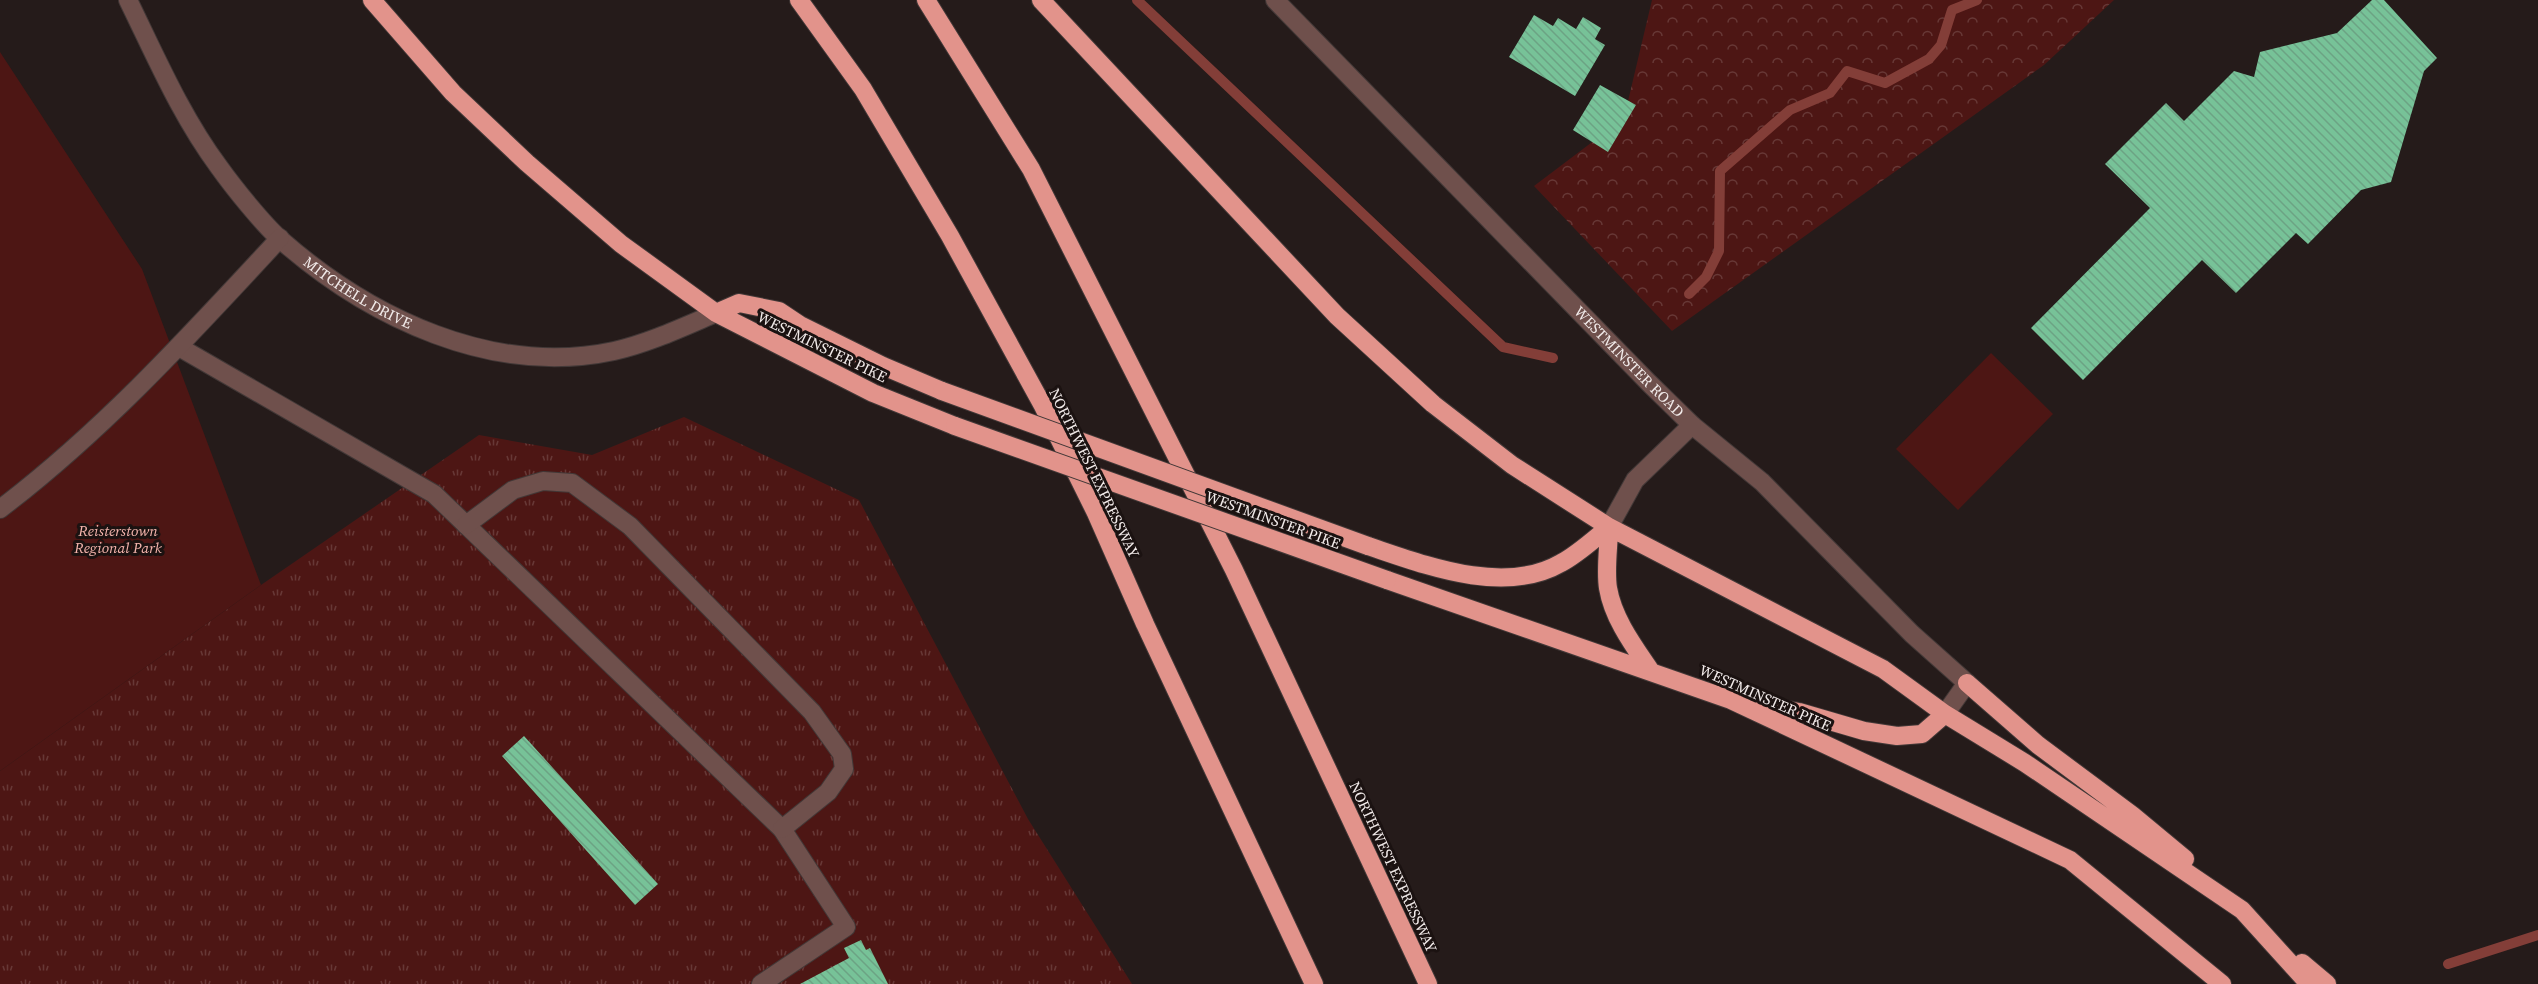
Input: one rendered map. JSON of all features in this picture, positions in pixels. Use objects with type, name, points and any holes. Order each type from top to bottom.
[{"type":"highway","name":"WESTMINSTER PIKE","points":[[372,0],[453,93],[527,163],[621,244],[716,313],[873,393],[955,426],[1731,700],[2070,860],[2216,980]]},
{"type":"highway","name":"NORTHWEST EXPRESSWAY","points":[[799,0],[863,89],[950,236],[1043,406],[1096,513],[1145,624],[1314,984]]},
{"type":"highway","name":"NORTHWEST EXPRESSWAY","points":[[926,0],[1031,170],[1234,570],[1428,984]]},
{"type":"highway","points":[[1041,0],[1336,316],[1433,404],[1503,459],[1609,527],[1883,669],[1946,714],[2025,763],[2242,910],[2309,984]]},
{"type":"highway","points":[[716,313],[739,303],[779,312],[800,325],[883,366],[942,391],[1368,546],[1432,567],[1487,577],[1527,576],[1560,564],[1609,527]]},
{"type":"highway","points":[[1609,527],[1608,587],[1616,613],[1650,670]]},
{"type":"highway","points":[[1967,683],[2038,745],[2132,815],[2327,984]]},
{"type":"highway","points":[[1731,700],[1799,712],[1864,731],[1898,736],[1922,734],[1946,714]]},
{"type":"street","name":"MITCHELL DRIVE","points":[[128,0],[176,101],[219,167],[280,238],[336,284],[390,315],[445,340],[514,354],[561,358],[614,351],[659,337],[716,313]]},
{"type":"street","name":"WESTMINSTER ROAD","points":[[1275,0],[1692,425],[1762,482],[1912,634],[1967,683]]},
{"type":"street","points":[[0,509],[41,478],[102,423],[179,347],[280,238]]},
{"type":"street","points":[[179,347],[434,494],[782,829],[846,927],[761,984]]},
{"type":"street","points":[[1609,527],[1635,480],[1692,425]]},
{"type":"street","points":[[466,525],[513,490],[543,481],[572,483],[630,526],[813,712],[842,754],[844,769],[828,792],[782,829]]},
{"type":"street","points":[[1946,714],[1967,683]]},
{"type":"green space","points":[[1652,0],[2114,0],[2044,65],[1672,331],[1534,186],[1624,118]]},
{"type":"green space","name":"Reisterstown Regional Park","points":[[0,52],[142,269],[261,585],[0,771]]},
{"type":"green space","points":[[1991,353],[2053,414],[1958,510],[1896,449]]},
{"type":"green space","points":[[684,417],[859,500],[1028,819],[1132,984],[0,984],[0,771],[261,585],[479,435],[592,455]]},
{"type":"building","points":[[2372,0],[2384,0],[2437,58],[2424,71],[2391,182],[2361,190],[2308,244],[2296,233],[2236,293],[2202,260],[2083,380],[2031,328],[2150,208],[2105,164],[2166,103],[2184,121],[2234,71],[2254,77],[2260,52],[2337,33]]},
{"type":"building","points":[[1534,15],[1553,26],[1558,18],[1576,29],[1583,17],[1601,28],[1595,39],[1605,45],[1575,96],[1509,57]]},
{"type":"building","points":[[1600,85],[1636,105],[1608,152],[1573,130]]},
{"type":"building","points":[[524,736],[658,884],[635,905],[502,756]]},
{"type":"building","points":[[861,940],[866,950],[870,948],[888,984],[800,984],[849,958],[844,948]]},
{"type":"waterway","points":[[1137,0],[1503,347],[1553,358]]},
{"type":"waterway","points":[[1689,294],[1706,277],[1719,251],[1720,171],[1790,110],[1830,93],[1847,71],[1885,83],[1929,59],[1941,45],[1952,10],[1977,0]]},
{"type":"waterway","points":[[2448,964],[2538,935]]}]
